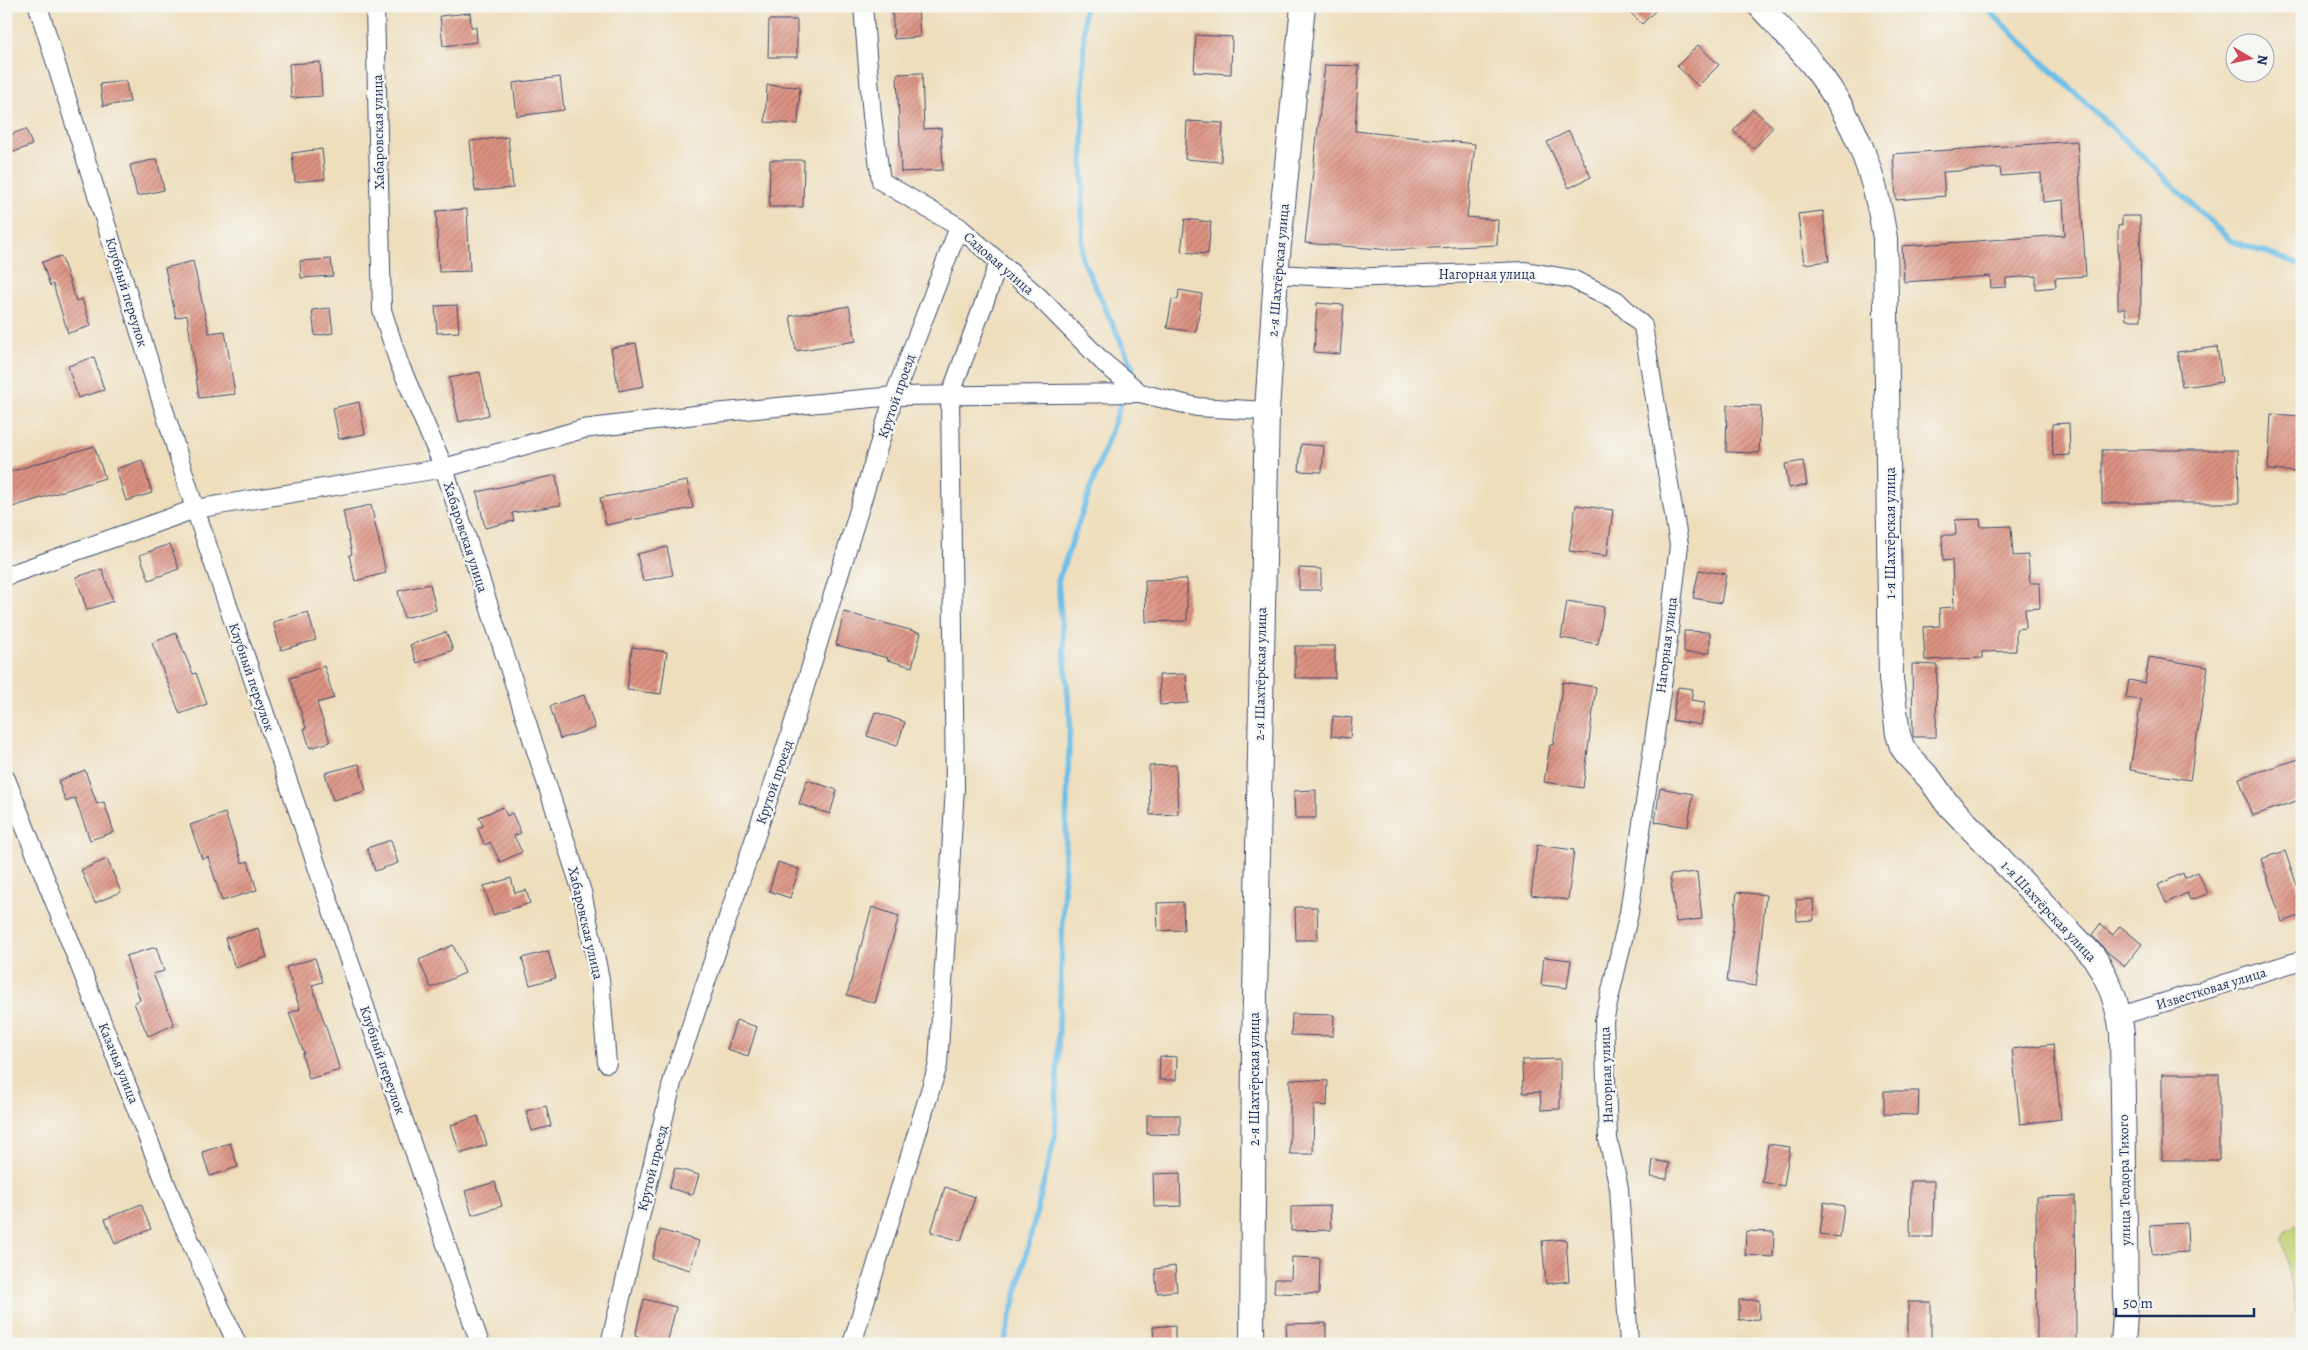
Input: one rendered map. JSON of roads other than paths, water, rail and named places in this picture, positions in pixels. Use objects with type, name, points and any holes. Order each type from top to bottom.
[{"type":"street","name":"Клубный переулок","points":[[38,6],[195,509],[480,1344]]},
{"type":"street","name":"Хабаровская улица","points":[[375,6],[382,310],[399,363],[444,468],[582,892],[600,979],[607,1062]]},
{"type":"street","name":"Садовая улица","points":[[863,6],[872,116],[881,181],[958,228],[1039,297],[1103,362],[1140,393],[1197,407],[1267,411]]},
{"type":"street","name":"2-я Шахтёрская улица","points":[[1252,1344],[1254,1025],[1267,411],[1276,274],[1303,6]]},
{"type":"street","name":"1-я Шахтёрская улица","points":[[1760,6],[1815,68],[1840,103],[1869,164],[1882,215],[1886,247],[1891,679],[1893,707],[1902,747],[1946,802],[2094,957],[2106,976],[2115,997],[2120,1016]]},
{"type":"street","name":"Крутой проезд","points":[[610,1344],[674,1079],[790,735],[894,396],[958,228]]},
{"type":"street","points":[[852,1344],[938,1065],[955,787],[950,396],[999,262]]},
{"type":"street","name":"Нагорная улица","points":[[1276,274],[1349,278],[1525,271],[1572,279],[1616,300],[1643,326],[1678,545],[1664,672],[1629,913],[1604,1021],[1608,1139],[1619,1188],[1629,1344]]},
{"type":"street","points":[[6,576],[195,509],[444,468],[582,429],[703,414],[894,396],[1140,393]]},
{"type":"street","name":"Казачья улица","points":[[6,779],[177,1212],[237,1344]]},
{"type":"street","name":"Известковая улица","points":[[2120,1016],[2302,960]]},
{"type":"street","name":"улица Теодора Тихого","points":[[2120,1016],[2122,1033],[2126,1301],[2123,1344]]},
{"type":"waterway","points":[[1084,6],[1082,258],[1133,368],[1129,381]]},
{"type":"waterway","points":[[1984,6],[2231,241],[2302,265]]},
{"type":"waterway","points":[[1004,1344],[1055,1137],[1070,718],[1058,581],[1123,397]]}]
